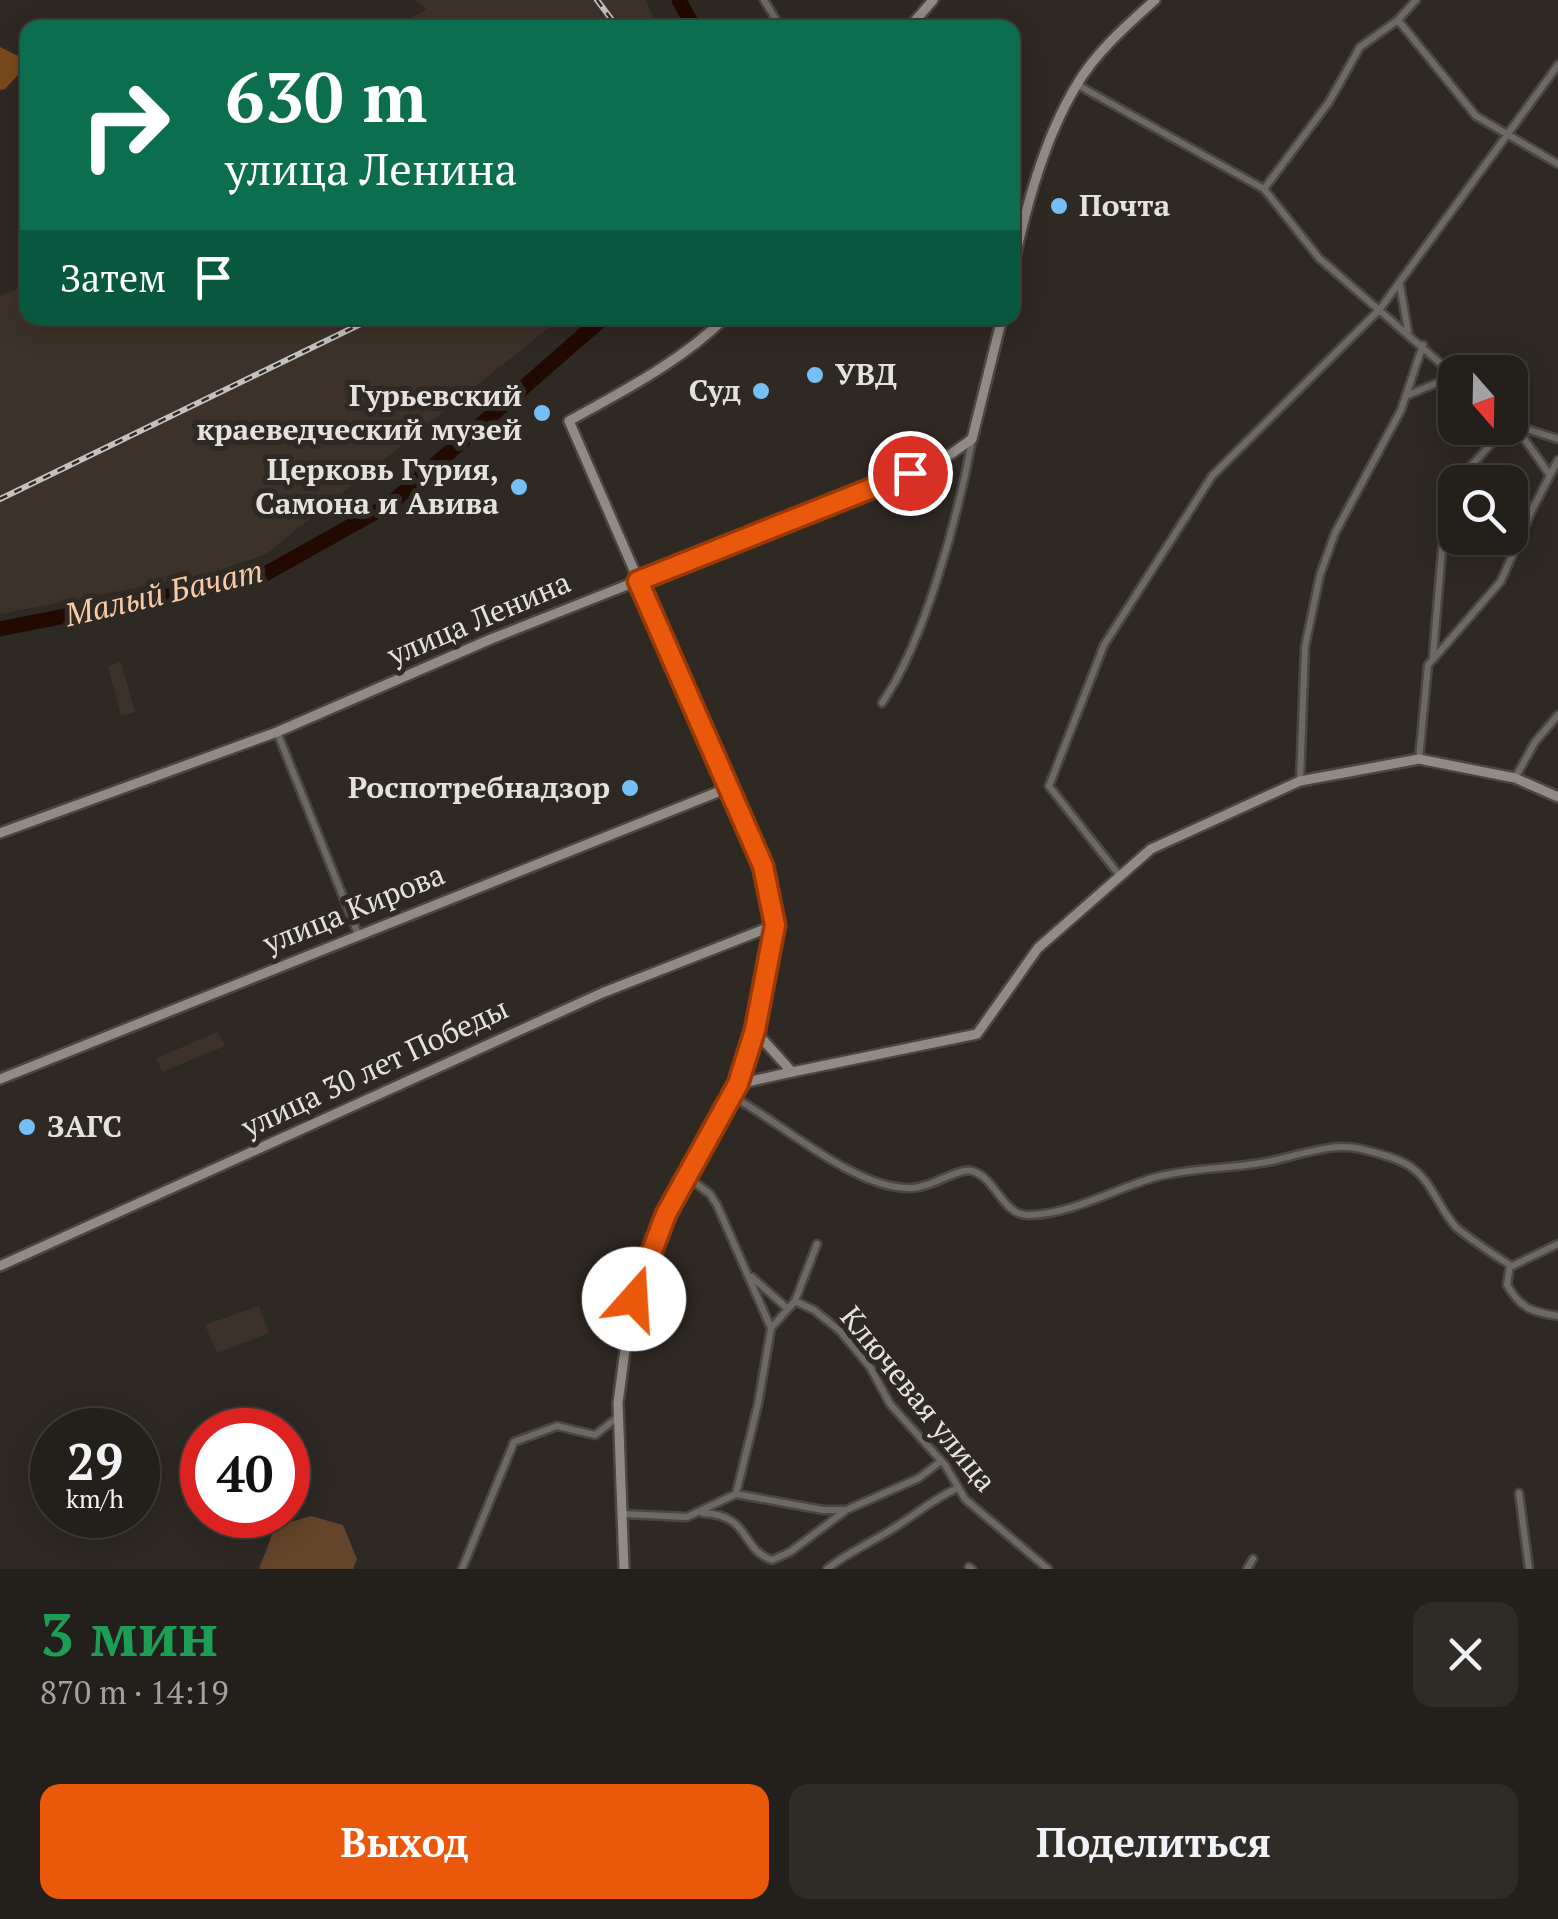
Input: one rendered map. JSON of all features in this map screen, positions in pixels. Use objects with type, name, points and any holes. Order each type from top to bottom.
[{"type":"street","points":[[916,20],[934,0]]},
{"type":"street","points":[[1020,239],[1032,192],[1076,84],[1155,0]]},
{"type":"street","points":[[1264,189],[1329,102],[1360,48],[1398,20],[1416,0]]},
{"type":"street","points":[[1398,20],[1476,116],[1558,164]]},
{"type":"street","points":[[1120,876],[1049,786],[1104,646],[1212,476],[1380,308],[1558,66]]},
{"type":"street","points":[[1076,84],[1264,189],[1319,258],[1438,360]]},
{"type":"street","points":[[1400,284],[1408,333]]},
{"type":"street","points":[[624,1569],[618,1416],[621,1365],[634,1299],[649,1252],[738,1084],[755,1030],[775,925],[763,866],[569,421],[641,382],[717,325]]},
{"type":"street","points":[[882,703],[894,685],[924,612],[951,528],[1000,325]]},
{"type":"street","points":[[1300,781],[1305,647],[1320,574],[1335,533],[1406,396],[1423,345]]},
{"type":"street","points":[[1406,396],[1438,383]]},
{"type":"street","points":[[1528,431],[1558,439]]},
{"type":"street","name":"улица Ленина","points":[[0,833],[277,732],[491,639],[910,473],[951,454],[972,439]]},
{"type":"street","points":[[1474,465],[1492,445]]},
{"type":"street","points":[[1526,445],[1550,474]]},
{"type":"street","points":[[1432,658],[1492,596],[1558,460]]},
{"type":"street","points":[[1419,759],[1442,555]]},
{"type":"street","points":[[1515,778],[1535,742],[1558,715]]},
{"type":"street","points":[[277,732],[358,934]]},
{"type":"street","points":[[738,1084],[977,1034],[1038,948],[1151,849],[1300,781],[1419,759],[1515,778],[1558,797]]},
{"type":"street","name":"улица Кирова","points":[[0,1080],[728,788]]},
{"type":"street","name":"улица 30 лет Победы","points":[[0,1266],[602,993],[775,925]]},
{"type":"street","points":[[755,1030],[792,1072]]},
{"type":"street","points":[[730,1100],[742,1102],[820,1153],[880,1184],[925,1187],[964,1169],[982,1175],[1012,1210],[1026,1216],[1088,1202],[1163,1176],[1345,1147],[1362,1149],[1408,1164],[1457,1228],[1510,1265]]},
{"type":"street","points":[[686,1176],[714,1199],[771,1328]]},
{"type":"street","points":[[736,1494],[771,1328],[795,1301],[817,1244]]},
{"type":"street","points":[[1510,1265],[1558,1244]]},
{"type":"street","points":[[1510,1265],[1508,1284],[1521,1306],[1538,1314],[1558,1316]]},
{"type":"street","points":[[748,1273],[788,1309]]},
{"type":"street","name":"Ключевая улица","points":[[795,1301],[814,1310],[840,1331],[870,1366],[890,1404],[941,1460],[958,1488],[980,1512],[1048,1569]]},
{"type":"street","points":[[462,1569],[514,1442],[556,1426],[595,1436],[618,1416]]},
{"type":"street","points":[[698,1513],[730,1518],[762,1556],[775,1560],[846,1510],[910,1482],[941,1460]]},
{"type":"street","points":[[827,1569],[928,1502],[958,1488]]},
{"type":"street","points":[[1519,1493],[1529,1569]]},
{"type":"street","points":[[624,1514],[680,1518],[736,1494],[823,1510],[846,1510]]},
{"type":"street","points":[[1246,1569],[1254,1559]]},
{"type":"shaded area","points":[[414,0],[645,0],[655,20],[407,20],[427,9]]},
{"type":"shaded area","points":[[0,47],[20,57],[20,73],[0,90]]},
{"type":"shaded area","points":[[20,288],[20,325],[552,325],[266,554],[208,574],[0,614],[0,296]]},
{"type":"shaded area","points":[[121,662],[135,712],[121,716],[108,666]]},
{"type":"shaded area","points":[[218,1032],[225,1046],[162,1072],[156,1058]]},
{"type":"shaded area","points":[[259,1306],[269,1333],[217,1353],[205,1325]]},
{"type":"shaded area","points":[[310,1516],[343,1525],[357,1559],[353,1569],[259,1569],[271,1538],[310,1538]]},
{"type":"waterway","name":"Малый Бачат","points":[[679,0],[690,20]]},
{"type":"waterway","name":"Малый Бачат","points":[[0,629],[258,578],[390,504],[595,325]]},
{"type":"railway","points":[[597,0],[612,20]]},
{"type":"railway","points":[[0,499],[359,325]]},
{"type":"place","name":"Почта","points":[[1059,206]]},
{"type":"place","name":"УВД","points":[[815,375]]},
{"type":"place","name":"Суд","points":[[761,391]]},
{"type":"place","name":"Гурьевский краеведческий музей","points":[[542,413]]},
{"type":"place","name":"Церковь Гурия, Самона и Авива","points":[[519,487]]},
{"type":"place","name":"Роспотребнадзор","points":[[630,788]]},
{"type":"place","name":"ЗАГС","points":[[27,1127]]},
{"type":"route","points":[[634,1299],[666,1214],[738,1084],[755,1030],[775,925],[763,866],[638,581],[910,473]]}]
